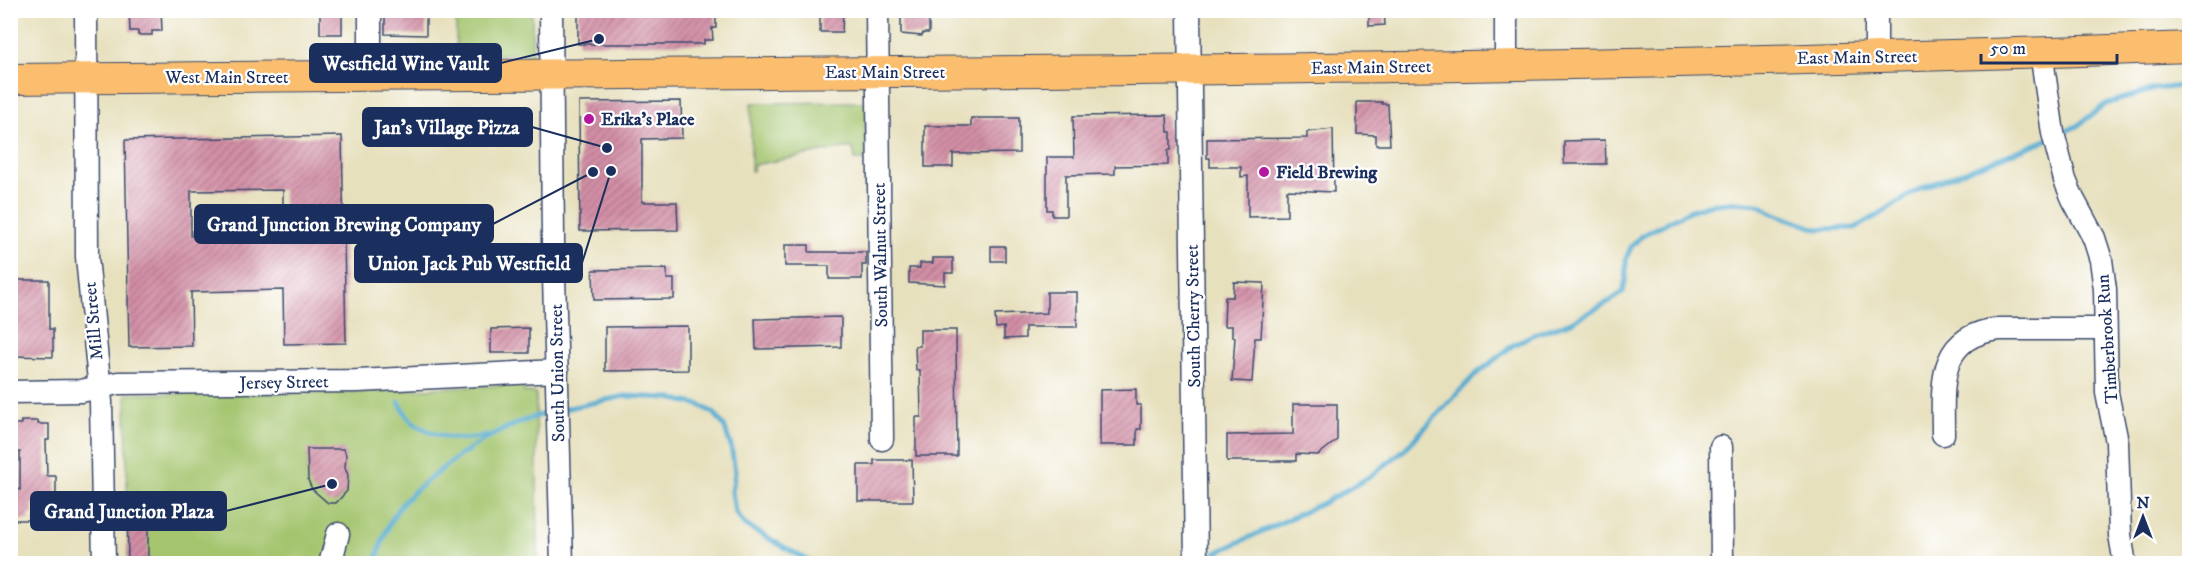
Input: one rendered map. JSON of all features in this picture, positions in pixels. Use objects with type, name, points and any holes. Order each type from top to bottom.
[{"type":"main road","name":"East Main Street","points":[[552,75],[1506,65],[1876,57],[2190,46]]},
{"type":"main road","name":"West Main Street","points":[[10,79],[552,75]]},
{"type":"street","name":"Mill Street","points":[[86,10],[87,257],[100,387],[104,564]]},
{"type":"street","points":[[370,10],[370,76]]},
{"type":"street","name":"South Union Street","points":[[551,10],[553,241],[562,564]]},
{"type":"street","name":"South Walnut Street","points":[[877,10],[882,439]]},
{"type":"street","name":"South Cherry Street","points":[[1190,10],[1196,557]]},
{"type":"street","points":[[1506,10],[1506,65]]},
{"type":"street","points":[[1876,10],[1876,57]]},
{"type":"street","name":"Timberbrook Run","points":[[2041,52],[2054,138],[2065,180],[2094,238],[2101,260],[2105,289],[2107,393],[2117,442],[2120,535],[2125,564]]},
{"type":"street","points":[[1943,435],[1943,392],[1948,365],[1956,347],[1965,340],[1985,331],[1999,329],[2105,329]]},
{"type":"street","name":"Jersey Street","points":[[10,392],[81,391],[118,383],[557,381]]},
{"type":"street","points":[[1721,447],[1722,564]]},
{"type":"street","points":[[330,564],[338,534]]},
{"type":"green space","points":[[456,11],[532,11],[532,54],[456,55]]},
{"type":"green space","points":[[866,102],[865,160],[855,160],[853,148],[844,148],[754,165],[751,171],[751,103]]},
{"type":"green space","points":[[524,384],[524,392],[536,393],[538,563],[128,563],[126,394],[342,393]]},
{"type":"building","points":[[129,10],[161,10],[162,31],[152,31],[152,35],[138,35],[138,31],[130,31]]},
{"type":"building","points":[[320,10],[342,10],[342,34],[320,34]]},
{"type":"building","points":[[385,10],[426,10],[426,35],[385,34]]},
{"type":"building","points":[[578,10],[716,10],[716,28],[712,28],[713,40],[704,40],[704,44],[578,44]]},
{"type":"building","points":[[820,10],[843,10],[842,32],[820,32]]},
{"type":"building","points":[[901,10],[929,10],[929,33],[923,33],[922,36],[901,34]]},
{"type":"building","points":[[1369,10],[1384,10],[1385,25],[1369,26]]},
{"type":"building","points":[[681,101],[682,138],[642,139],[642,202],[677,202],[678,230],[580,231],[579,102]]},
{"type":"building","points":[[1357,102],[1388,104],[1390,145],[1376,145],[1376,135],[1357,134]]},
{"type":"building","points":[[1167,115],[1168,132],[1171,132],[1168,165],[1115,166],[1115,174],[1066,175],[1066,216],[1052,216],[1052,210],[1047,210],[1047,157],[1074,157],[1073,116]]},
{"type":"building","points":[[971,118],[1019,118],[1019,153],[953,154],[953,167],[925,167],[925,126],[971,126]]},
{"type":"building","name":"Field Brewing","points":[[1333,129],[1334,192],[1287,190],[1287,216],[1248,217],[1248,176],[1241,177],[1241,167],[1210,167],[1210,158],[1207,158],[1207,139],[1307,138],[1307,132]]},
{"type":"building","points":[[342,136],[346,343],[284,344],[283,290],[191,292],[192,346],[129,347],[125,140]],"holes":[[[283,190],[283,235],[191,236],[191,191]]]},
{"type":"building","points":[[1605,140],[1606,164],[1564,164],[1564,141]]},
{"type":"building","points":[[785,245],[809,245],[809,252],[866,252],[866,265],[862,265],[862,279],[829,279],[829,266],[785,266]]},
{"type":"building","points":[[991,246],[1005,246],[1005,261],[991,261]]},
{"type":"building","points":[[933,258],[953,258],[953,273],[945,273],[945,285],[909,283],[909,268],[920,268],[920,263],[933,263]]},
{"type":"building","points":[[667,269],[667,279],[674,279],[674,299],[594,300],[593,270]]},
{"type":"building","points":[[10,280],[49,280],[49,329],[53,329],[53,357],[10,356]]},
{"type":"building","points":[[1234,282],[1264,283],[1261,338],[1255,338],[1252,382],[1232,381],[1235,337],[1232,337],[1232,326],[1224,326],[1225,297],[1233,297]]},
{"type":"building","points":[[1047,292],[1077,292],[1077,327],[1025,327],[1025,338],[1004,339],[1004,327],[996,328],[995,315],[1047,313]]},
{"type":"building","points":[[841,317],[841,347],[756,349],[755,319]]},
{"type":"building","points":[[688,326],[688,370],[605,371],[605,327]]},
{"type":"building","points":[[529,328],[529,353],[491,353],[491,329]]},
{"type":"building","points":[[920,330],[956,330],[957,456],[916,456],[916,417],[921,417],[920,370],[916,370],[915,346],[920,346]]},
{"type":"building","points":[[1136,389],[1136,405],[1141,405],[1141,429],[1137,429],[1137,445],[1100,445],[1100,390]]},
{"type":"building","points":[[1293,404],[1337,404],[1337,440],[1318,455],[1296,454],[1296,461],[1227,461],[1227,435],[1293,434]]},
{"type":"building","points":[[21,421],[38,421],[38,424],[49,424],[49,440],[46,440],[47,476],[56,476],[56,500],[42,500],[39,504],[33,504],[33,515],[29,515],[29,520],[10,520],[10,497],[17,497],[17,490],[20,490],[20,452],[10,452],[10,424],[21,424]]},
{"type":"building","points":[[307,449],[344,449],[345,468],[348,475],[347,491],[336,503],[328,503],[312,489],[308,480]]},
{"type":"building","points":[[874,460],[912,460],[913,501],[858,501],[858,465],[874,465]]},
{"type":"building","points":[[127,495],[148,495],[148,564],[128,564]]},
{"type":"waterway","points":[[2060,134],[2077,126],[2106,104],[2154,89],[2190,85]]},
{"type":"waterway","points":[[1201,560],[1327,501],[1371,476],[1404,450],[1474,376],[1513,345],[1534,334],[1569,323],[1623,292],[1626,259],[1631,247],[1641,236],[1689,211],[1708,205],[1734,202],[1758,204],[1773,213],[1817,229],[1855,228],[1919,189],[2049,139]]},
{"type":"waterway","points":[[564,409],[625,396],[669,398],[700,405],[715,414],[724,426],[731,446],[735,472],[732,492],[735,512],[745,525],[814,564]]},
{"type":"waterway","points":[[399,402],[411,420],[438,435],[457,438],[485,435]]},
{"type":"waterway","points":[[375,564],[394,515],[418,488],[488,437],[503,429],[552,412]]},
{"type":"place","name":"Westfield Wine Vault","points":[[599,39]]},
{"type":"place","name":"Erika's Place","points":[[589,119]]},
{"type":"place","name":"Jan's Village Pizza","points":[[607,148]]},
{"type":"place","name":"Union Jack Pub Westfield","points":[[611,171]]},
{"type":"place","name":"Grand Junction Brewing Company","points":[[593,172]]},
{"type":"place","name":"Field Brewing","points":[[1264,172]]},
{"type":"place","name":"Grand Junction Plaza","points":[[332,484]]}]
